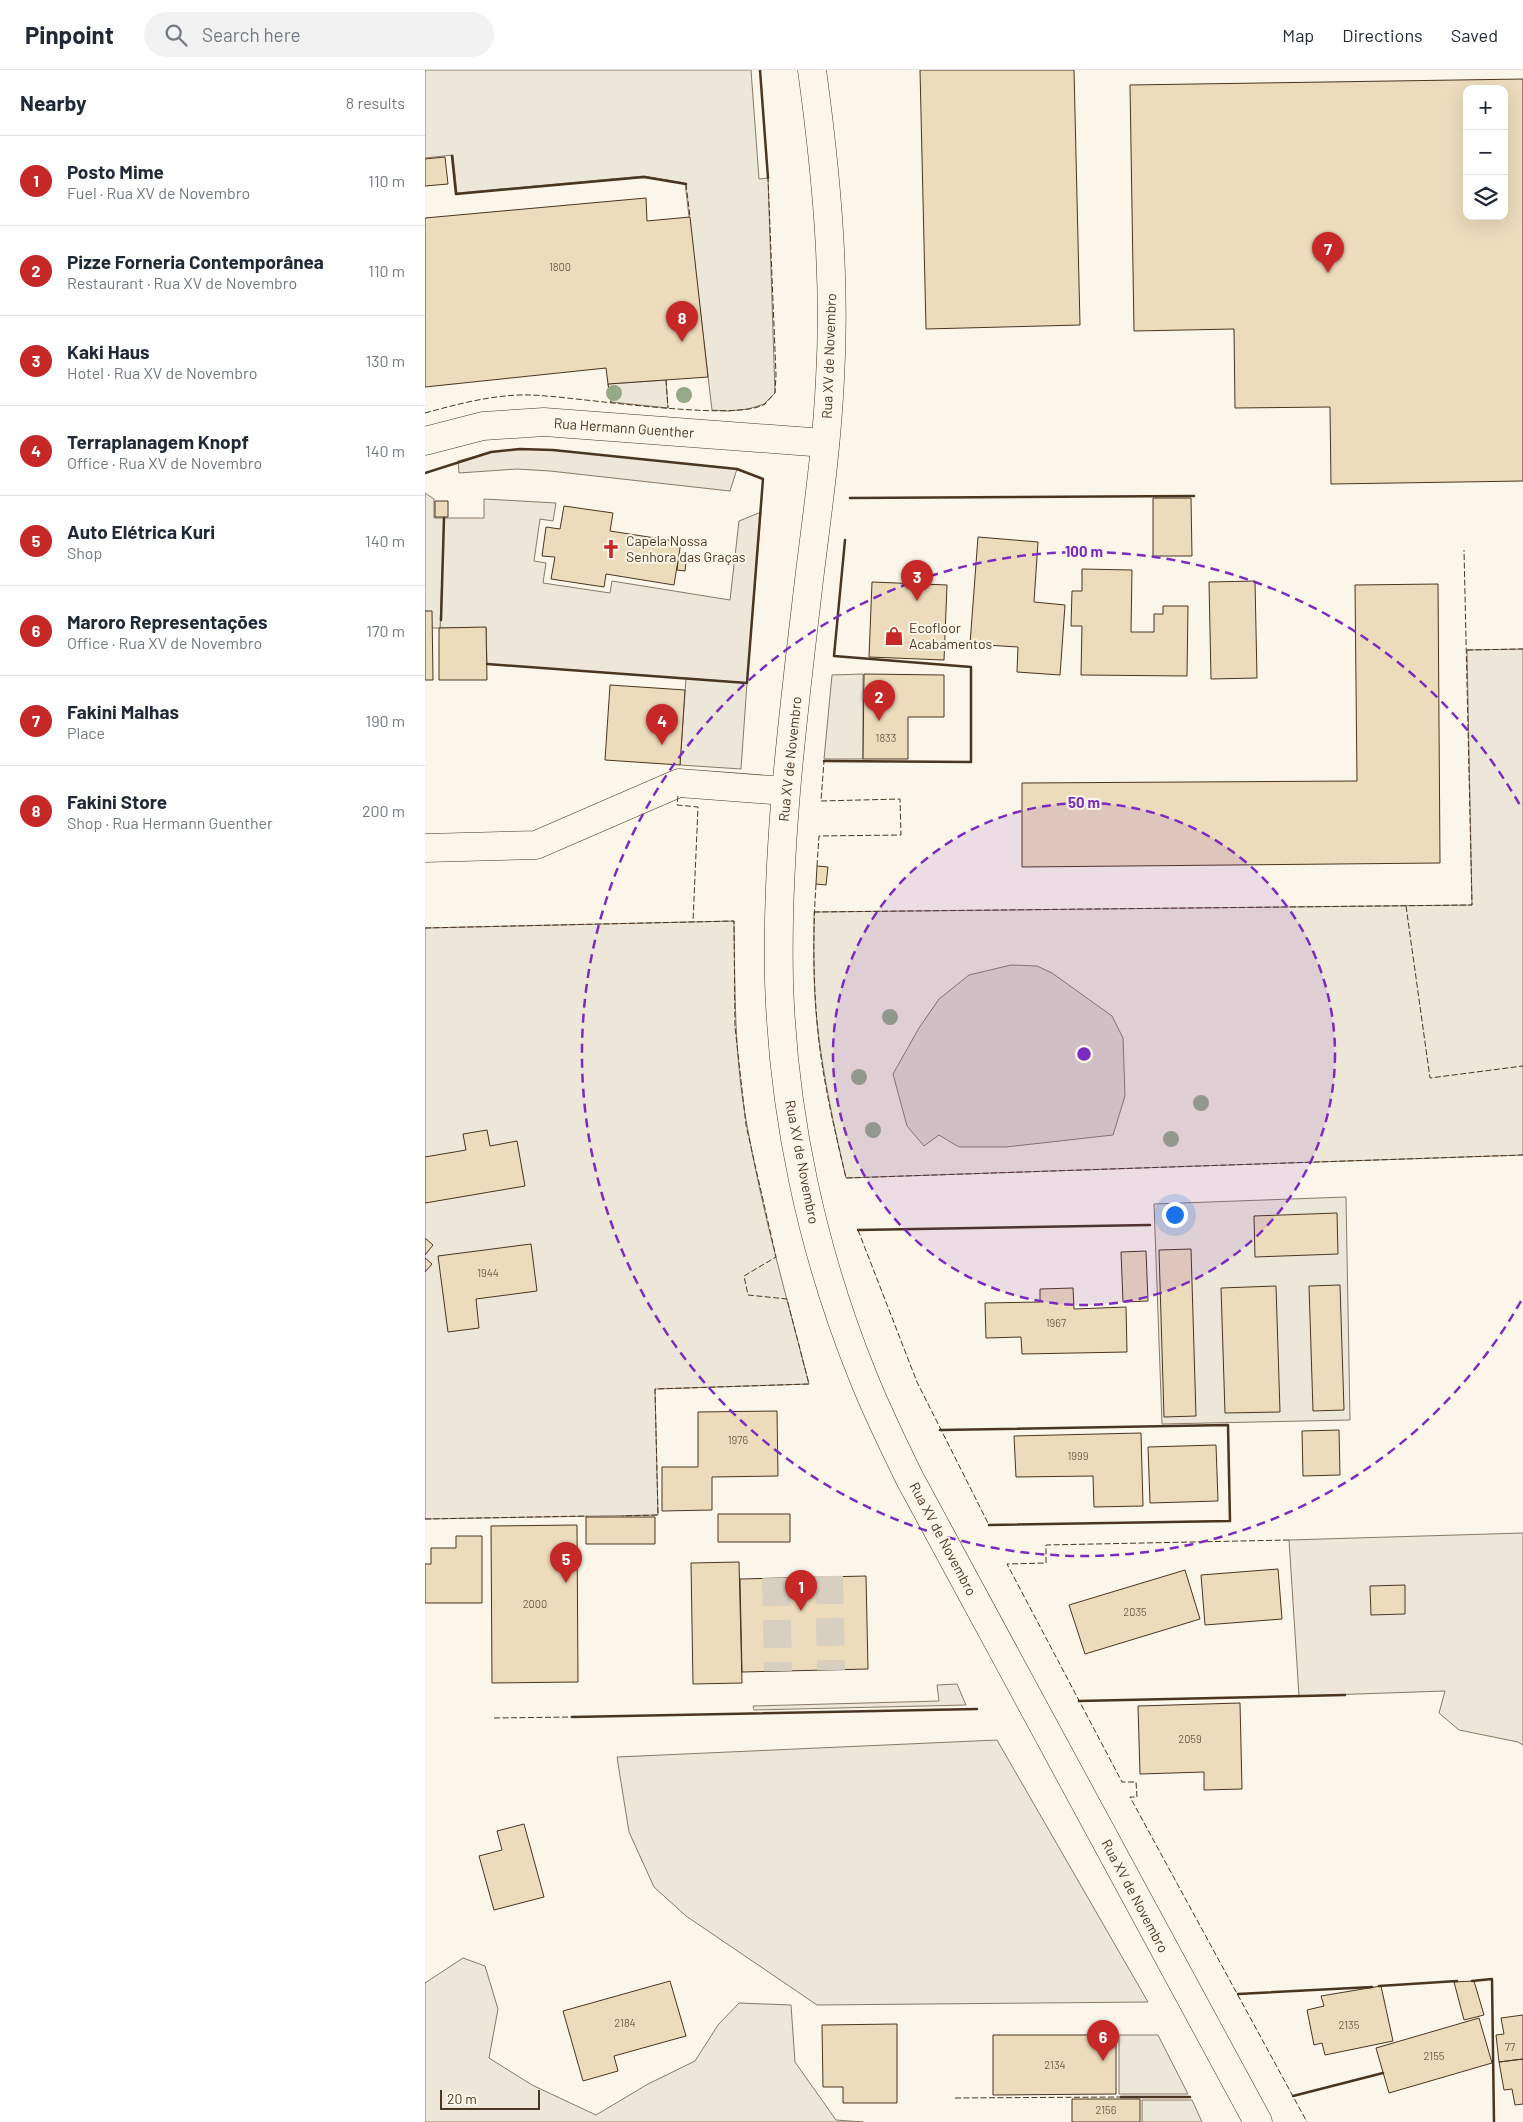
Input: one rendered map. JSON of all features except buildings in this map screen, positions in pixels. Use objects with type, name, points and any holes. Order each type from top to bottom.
[{"type":"main road","name":"Rua XV de Novembro","points":[[812,70],[827,213],[831,302],[830,375],[825,443],[785,790],[779,931],[779,983],[791,1122],[822,1255],[849,1339],[875,1407],[910,1478],[1258,2122]]},
{"type":"main road","name":"Rua Hermann Guenther","points":[[425,441],[483,426],[544,422],[825,443]]},
{"type":"main road","points":[[425,848],[536,845],[679,783],[785,790]]},
{"type":"shaded area","points":[[425,70],[751,70],[759,179],[768,178],[775,393],[764,404],[748,409],[712,410],[685,183],[644,176],[457,193],[453,155],[425,158]]},
{"type":"shaded area","points":[[666,380],[668,408],[611,402],[608,384]]},
{"type":"shaded area","points":[[520,449],[553,450],[737,469],[730,491],[550,471],[517,469],[459,473],[458,461],[491,452]]},
{"type":"shaded area","points":[[425,493],[434,499],[434,518],[444,518],[440,628],[432,628],[425,611]]},
{"type":"shaded area","points":[[484,499],[556,503],[553,521],[540,519],[534,561],[546,563],[543,583],[610,593],[612,581],[730,600],[739,521],[761,512],[747,683],[487,664],[486,628],[440,628],[444,518],[484,518]]},
{"type":"shaded area","points":[[1523,649],[1523,1155],[846,1178],[829,1101],[817,1023],[814,982],[814,912],[1472,905],[1467,650]]},
{"type":"shaded area","points":[[863,674],[863,759],[824,759],[832,675]]},
{"type":"shaded area","points":[[686,678],[747,683],[741,769],[680,765]]},
{"type":"shaded area","points":[[734,921],[737,1049],[743,1100],[767,1223],[809,1384],[655,1389],[658,1515],[425,1519],[425,928]]},
{"type":"shaded area","points":[[1011,965],[1037,966],[1052,973],[1112,1016],[1123,1038],[1125,1096],[1113,1135],[1006,1147],[959,1147],[939,1135],[924,1146],[907,1126],[893,1074],[919,1028],[939,999],[969,975]]},
{"type":"shaded area","points":[[1346,1197],[1350,1420],[1162,1424],[1154,1204]]},
{"type":"shaded area","points":[[1523,1533],[1523,1745],[1518,1742],[1459,1730],[1439,1713],[1445,1691],[1299,1696],[1289,1540]]},
{"type":"shaded area","points":[[957,1684],[966,1705],[754,1710],[753,1706],[939,1701],[937,1685]]},
{"type":"shaded area","points":[[997,1740],[1148,2002],[817,2005],[686,1916],[654,1887],[629,1832],[617,1757]]},
{"type":"shaded area","points":[[463,1958],[485,1966],[498,2009],[489,2058],[532,2085],[596,2115],[648,2084],[695,2061],[718,2025],[739,2003],[791,2005],[795,2062],[836,2120],[863,2122],[425,2122],[425,1983]]},
{"type":"shaded area","points":[[1119,2035],[1158,2035],[1188,2094],[1119,2094]]},
{"type":"shaded area","points":[[1142,2100],[1192,2100],[1202,2122],[1142,2122]]},
{"type":"tunnel","points":[[829,1576],[831,1670]]},
{"type":"tunnel","points":[[776,1578],[778,1671]]},
{"type":"fence","points":[[425,413],[477,400],[517,395],[551,396],[689,410],[722,411],[748,409],[765,404],[775,393],[776,375],[768,178]]},
{"type":"fence","points":[[686,184],[690,217]]},
{"type":"fence","points":[[666,380],[668,408]]},
{"type":"fence","points":[[608,384],[611,402]]},
{"type":"fence","points":[[814,912],[1472,905],[1464,550]]},
{"type":"fence","points":[[1467,650],[1523,649]]},
{"type":"fence","points":[[817,866],[819,836],[901,835],[900,799],[821,801],[824,761]]},
{"type":"fence","points":[[678,796],[677,805],[698,807],[693,922]]},
{"type":"fence","points":[[816,884],[814,970],[819,1041],[829,1100],[846,1178],[1523,1155]]},
{"type":"fence","points":[[1406,906],[1430,1078],[1523,1066]]},
{"type":"fence","points":[[425,928],[734,921],[735,1027],[746,1125],[776,1257],[744,1276],[748,1295],[787,1299],[809,1384],[655,1389],[658,1515],[622,1516]]},
{"type":"fence","points":[[858,1230],[917,1382],[989,1525]]},
{"type":"fence","points":[[425,1519],[587,1516]]},
{"type":"fence","points":[[1289,1540],[1046,1545],[1046,1563],[1007,1564],[1122,1782],[1136,1782],[1137,1797],[1130,1797],[1307,2122]]},
{"type":"fence","points":[[494,1718],[572,1717]]},
{"type":"fence","points":[[955,2098],[1121,2097]]},
{"type":"wall","points":[[760,70],[768,178]]},
{"type":"wall","points":[[452,156],[456,194],[644,177],[686,184]]},
{"type":"wall","points":[[425,473],[491,452],[520,449],[553,450],[737,469],[763,479],[747,683],[487,664]]},
{"type":"wall","points":[[850,498],[1194,496]]},
{"type":"wall","points":[[441,620],[444,518]]},
{"type":"wall","points":[[824,761],[971,762],[971,667],[834,656],[845,540]]},
{"type":"wall","points":[[858,1230],[1150,1225]]},
{"type":"wall","points":[[940,1430],[1228,1425],[1230,1521],[989,1525]]},
{"type":"wall","points":[[1079,1701],[1345,1695]]},
{"type":"wall","points":[[572,1717],[977,1709]]},
{"type":"wall","points":[[1472,1981],[1492,1979],[1494,2122]]},
{"type":"wall","points":[[1379,1986],[1457,1981]]},
{"type":"wall","points":[[1238,1994],[1372,1987]]},
{"type":"wall","points":[[1293,2096],[1383,2073]]},
{"type":"wall","points":[[1121,2097],[1190,2097]]},
{"type":"place","name":"Fakini Malhas","points":[[1328,273]]},
{"type":"place","name":"Fakini Store","points":[[682,342]]},
{"type":"place","name":"Capela Nossa Senhora das Graças","points":[[611,549]]},
{"type":"place","name":"Kaki Haus","points":[[917,601]]},
{"type":"place","name":"Ecofloor Acabamentos","points":[[894,636]]},
{"type":"place","name":"Pizze Forneria Contemporânea","points":[[879,721]]},
{"type":"place","name":"Terraplanagem Knopf","points":[[662,745]]},
{"type":"place","name":"Auto Elétrica Kuri","points":[[566,1583]]},
{"type":"place","name":"Posto Mime","points":[[801,1611]]},
{"type":"place","name":"Maroro Representações","points":[[1103,2061]]}]
